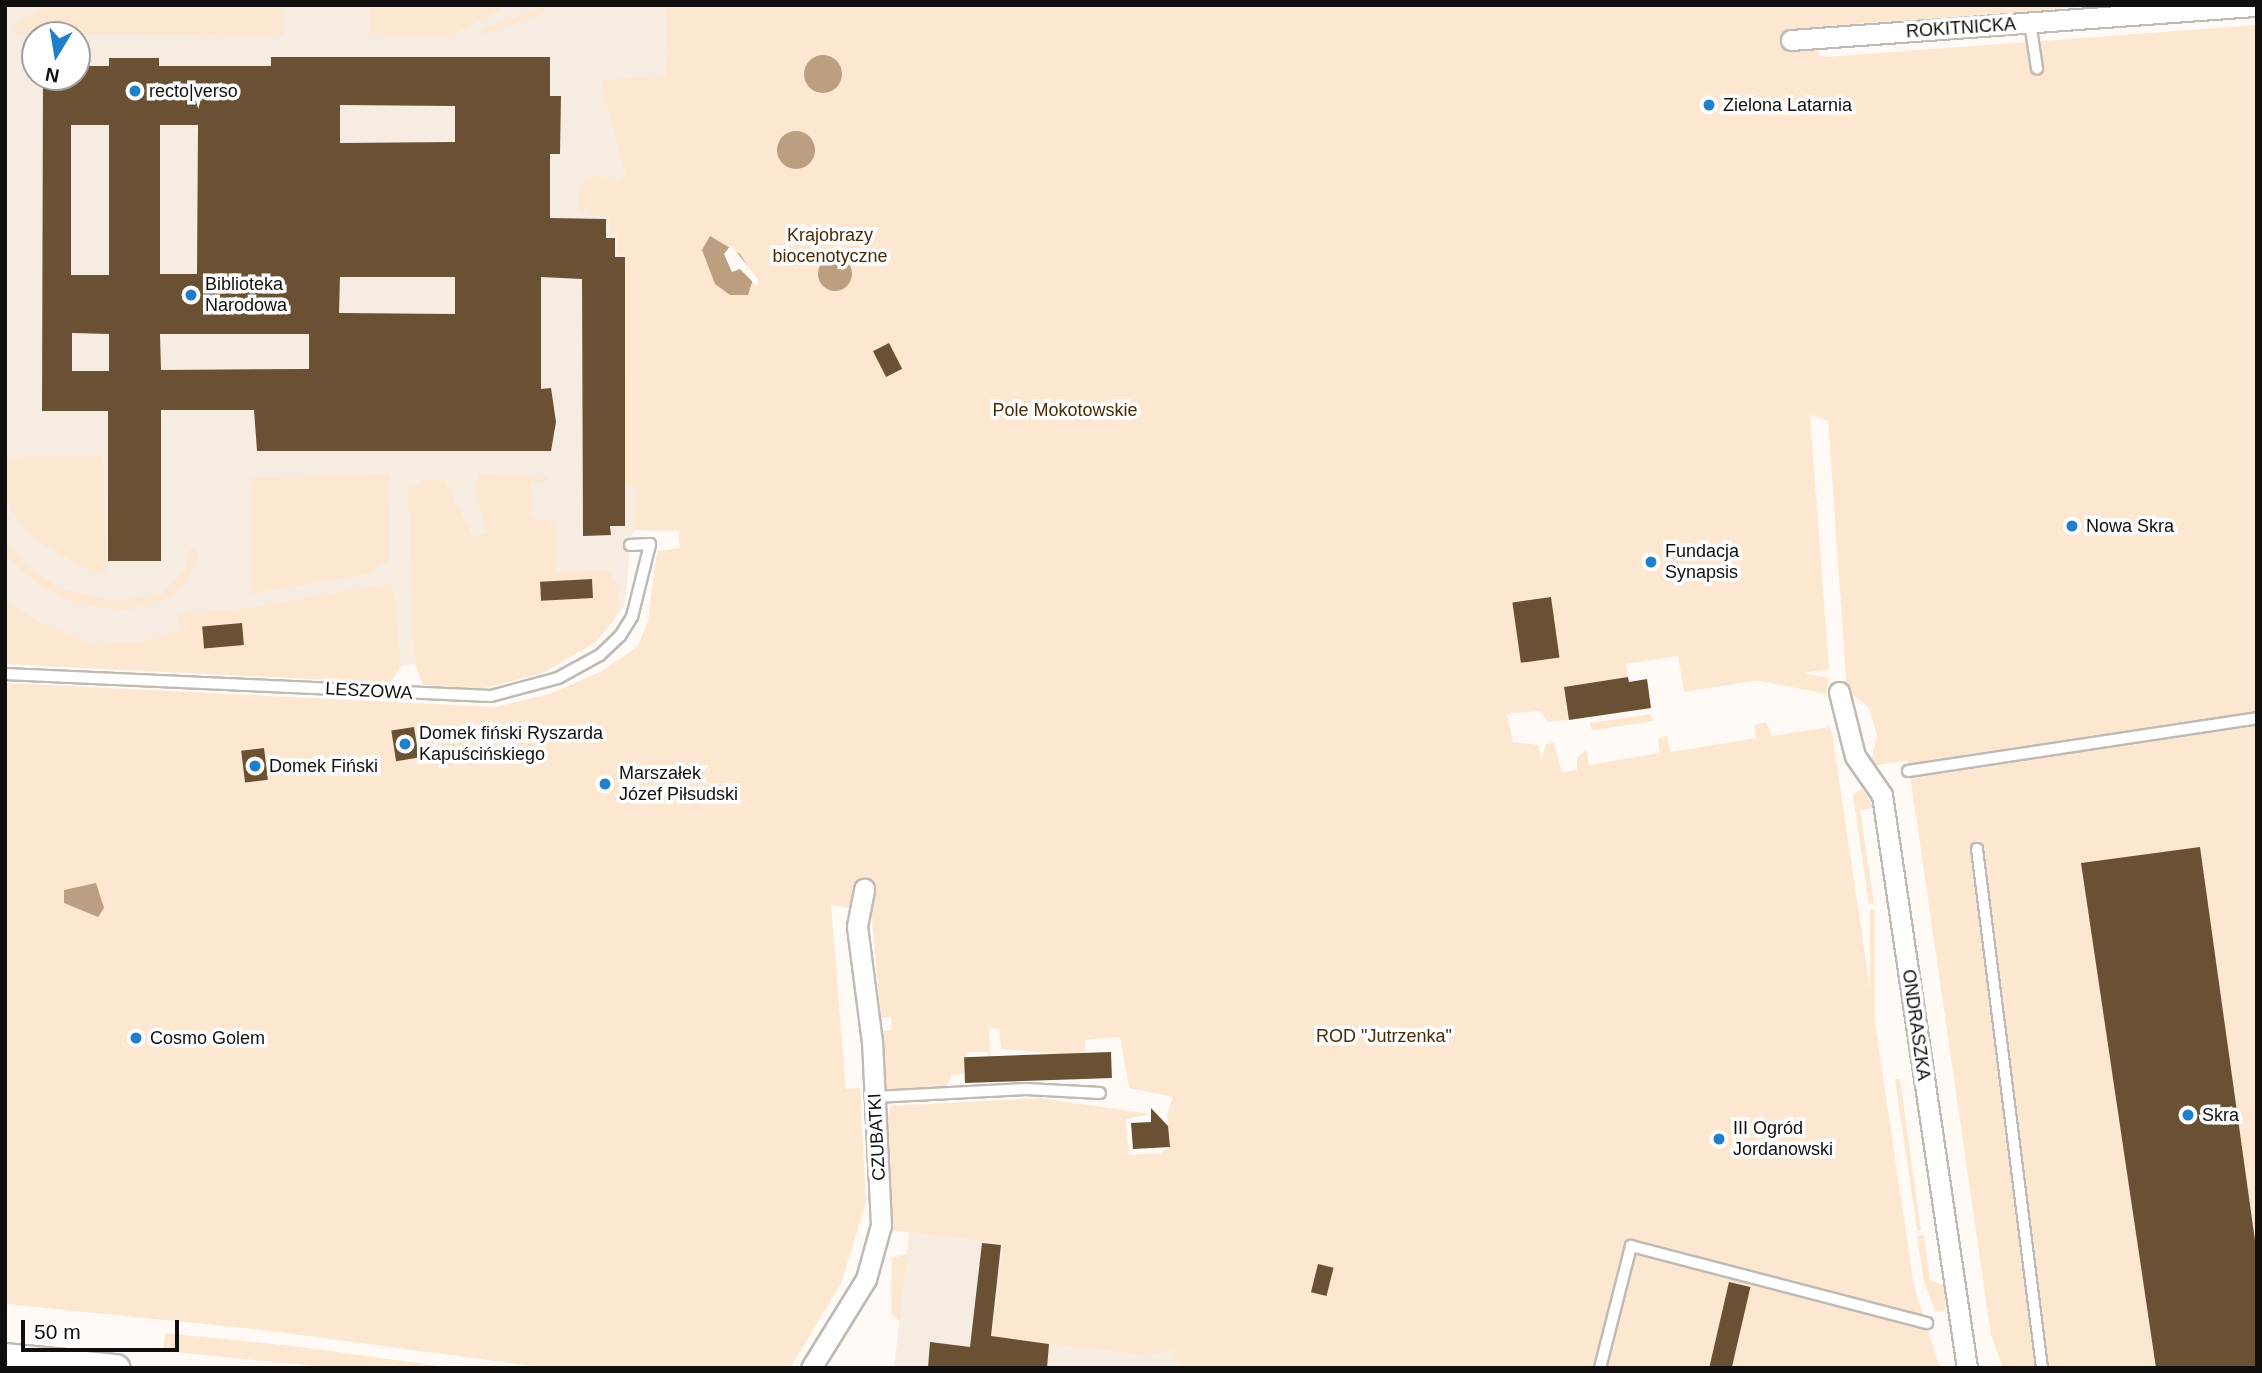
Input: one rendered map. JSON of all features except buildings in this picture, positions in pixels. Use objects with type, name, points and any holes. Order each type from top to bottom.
[{"type":"main road","points":[[5,1357],[116,1368]]},
{"type":"street","name":"ROKITNICKA","points":[[1791,40],[2257,6]]},
{"type":"street","name":"ONDRASZKA","points":[[1839,692],[1855,757],[1882,796],[1967,1368]]},
{"type":"street","name":"CZUBATKI","points":[[811,1368],[866,1279],[878,1247],[875,1097],[857,926],[864,889]]},
{"type":"lane","points":[[2031,23],[2037,68]]},
{"type":"lane","name":"LESZOWA","points":[[5,674],[491,696],[558,678],[600,655],[632,617],[650,544],[630,545]]},
{"type":"lane","points":[[1908,771],[2257,718]]},
{"type":"lane","points":[[1977,849],[2042,1368]]},
{"type":"lane","points":[[875,1097],[1026,1089],[1100,1093]]},
{"type":"lane","points":[[1600,1368],[1631,1246],[1927,1323]]},
{"type":"shaded area","points":[[5,5],[665,5],[666,77],[637,78],[636,530],[631,536],[625,606],[608,627],[401,666],[393,678],[5,653]]},
{"type":"shaded area","points":[[823,55],[836,61],[842,74],[836,87],[823,93],[810,87],[804,74],[810,61]]},
{"type":"shaded area","points":[[796,131],[810,136],[815,150],[810,164],[796,169],[782,164],[777,150],[782,136]]},
{"type":"shaded area","points":[[710,236],[740,254],[754,276],[748,295],[730,295],[715,284],[702,250]]},
{"type":"shaded area","points":[[835,257],[847,262],[852,274],[847,286],[835,291],[823,286],[818,274],[823,262]]},
{"type":"shaded area","points":[[96,883],[104,908],[98,917],[64,903],[64,890]]},
{"type":"shaded area","points":[[909,1232],[1003,1244],[993,1337],[1146,1356],[1173,1349],[1181,1368],[894,1368]]},
{"type":"green space","points":[[47,5],[284,5],[284,35],[91,34],[91,21],[21,21],[21,34],[14,34],[14,24]]},
{"type":"green space","points":[[370,5],[509,5],[453,35],[370,35]]},
{"type":"green space","points":[[547,5],[542,14],[476,36],[485,28]]},
{"type":"green space","points":[[665,5],[2110,5],[1815,27],[1819,55],[1825,57],[2257,25],[2257,1368],[2003,1368],[1991,1335],[1908,761],[1870,766],[1877,735],[1869,708],[1847,690],[1828,421],[1810,415],[1829,669],[1684,692],[1678,656],[1626,664],[1628,677],[1564,687],[1569,720],[1548,722],[1540,711],[1507,714],[1513,742],[1539,745],[1541,761],[1546,744],[1554,743],[1562,772],[1577,770],[1577,758],[1586,750],[1589,765],[1660,753],[1658,739],[1667,736],[1671,752],[1756,738],[1755,725],[1766,722],[1772,736],[1829,727],[1832,732],[1914,1286],[1940,1368],[1181,1368],[1172,1350],[1146,1356],[992,1337],[1003,1244],[892,1230],[885,1125],[891,1106],[1039,1098],[1151,1114],[1126,1119],[1129,1155],[1161,1153],[1169,1147],[1167,1114],[1173,1097],[1129,1088],[1120,1037],[1085,1040],[1087,1079],[1072,1080],[1070,1055],[1001,1049],[999,1028],[989,1029],[992,1084],[988,1052],[967,1052],[964,1074],[952,1075],[945,1089],[886,1093],[882,1031],[892,1030],[891,1017],[881,1018],[871,911],[831,905],[846,1089],[860,1088],[866,1202],[841,1284],[790,1368],[547,1368],[263,1330],[5,1304],[5,683],[495,707],[550,694],[602,671],[638,646],[648,621],[657,551],[680,548],[678,531],[636,530],[636,487],[625,487],[626,255],[618,254],[618,235],[609,234],[609,216],[589,215],[589,204],[581,215],[577,199],[585,179],[598,175],[616,181],[626,175],[600,80],[666,76]],"holes":[[[1550,597],[1559,657],[1522,662],[1512,602]]]},
{"type":"green space","points":[[103,455],[106,572],[92,572],[34,540],[12,511],[5,496],[5,457]]},
{"type":"green space","points":[[389,474],[390,560],[366,574],[251,594],[251,478]]},
{"type":"green space","points":[[479,474],[547,477],[547,482],[531,482],[531,518],[555,521],[555,573],[608,569],[619,588],[615,619],[596,642],[543,673],[481,689],[423,685],[415,664],[408,490],[424,479],[444,480],[474,538],[488,532],[475,492]]},
{"type":"green space","points":[[5,541],[30,568],[60,588],[113,601],[161,595],[186,569],[190,549],[197,549],[197,557],[186,583],[169,598],[130,610],[103,608],[74,603],[38,585],[5,555]]},
{"type":"green space","points":[[392,583],[401,666],[390,683],[5,664],[5,600],[39,622],[90,643],[140,642],[180,630],[176,617],[187,612],[251,608]]},
{"type":"green space","points":[[1697,652],[1829,678],[1826,694],[1694,668]]},
{"type":"green space","points":[[1651,714],[1653,721],[1592,731],[1590,723]]},
{"type":"green space","points":[[1862,788],[1874,808],[1860,810],[1874,903],[1869,904],[1853,795]]},
{"type":"green space","points":[[1870,909],[1875,909],[1875,1077],[1870,1077]]},
{"type":"green space","points":[[1895,1079],[1900,1079],[1921,1230],[1917,1230]]},
{"type":"green space","points":[[1924,1235],[1930,1280],[1945,1286],[1945,1310],[1935,1312],[1924,1281],[1917,1236]]},
{"type":"green space","points":[[907,1254],[900,1322],[891,1313],[892,1258]]},
{"type":"green space","points":[[165,1333],[302,1347],[453,1368],[334,1368],[163,1351]]},
{"type":"pier","points":[[731,245],[758,279],[757,286],[740,269],[732,272],[724,254]]},
{"type":"place","name":"recto|verso","points":[[135,91]]},
{"type":"place","name":"Zielona Latarnia","points":[[1709,105]]},
{"type":"place","name":"Biblioteka Narodowa","points":[[191,295]]},
{"type":"place","name":"Nowa Skra","points":[[2072,526]]},
{"type":"place","name":"Fundacja Synapsis","points":[[1651,562]]},
{"type":"place","name":"Domek fiński Ryszarda Kapuścińskiego","points":[[405,744]]},
{"type":"place","name":"Domek Fiński","points":[[255,766]]},
{"type":"place","name":"Marszałek Józef Piłsudski","points":[[605,784]]},
{"type":"place","name":"Cosmo Golem","points":[[136,1038]]},
{"type":"place","name":"Skra","points":[[2188,1115]]},
{"type":"place","name":"III Ogród Jordanowski","points":[[1719,1139]]},
{"type":"park label","name":"Krajobrazy biocenotyczne","points":[[830,246]]},
{"type":"park label","name":"Pole Mokotowskie","points":[[1065,410]]},
{"type":"park label","name":"ROD \"Jutrzenka\"","points":[[1384,1036]]}]
